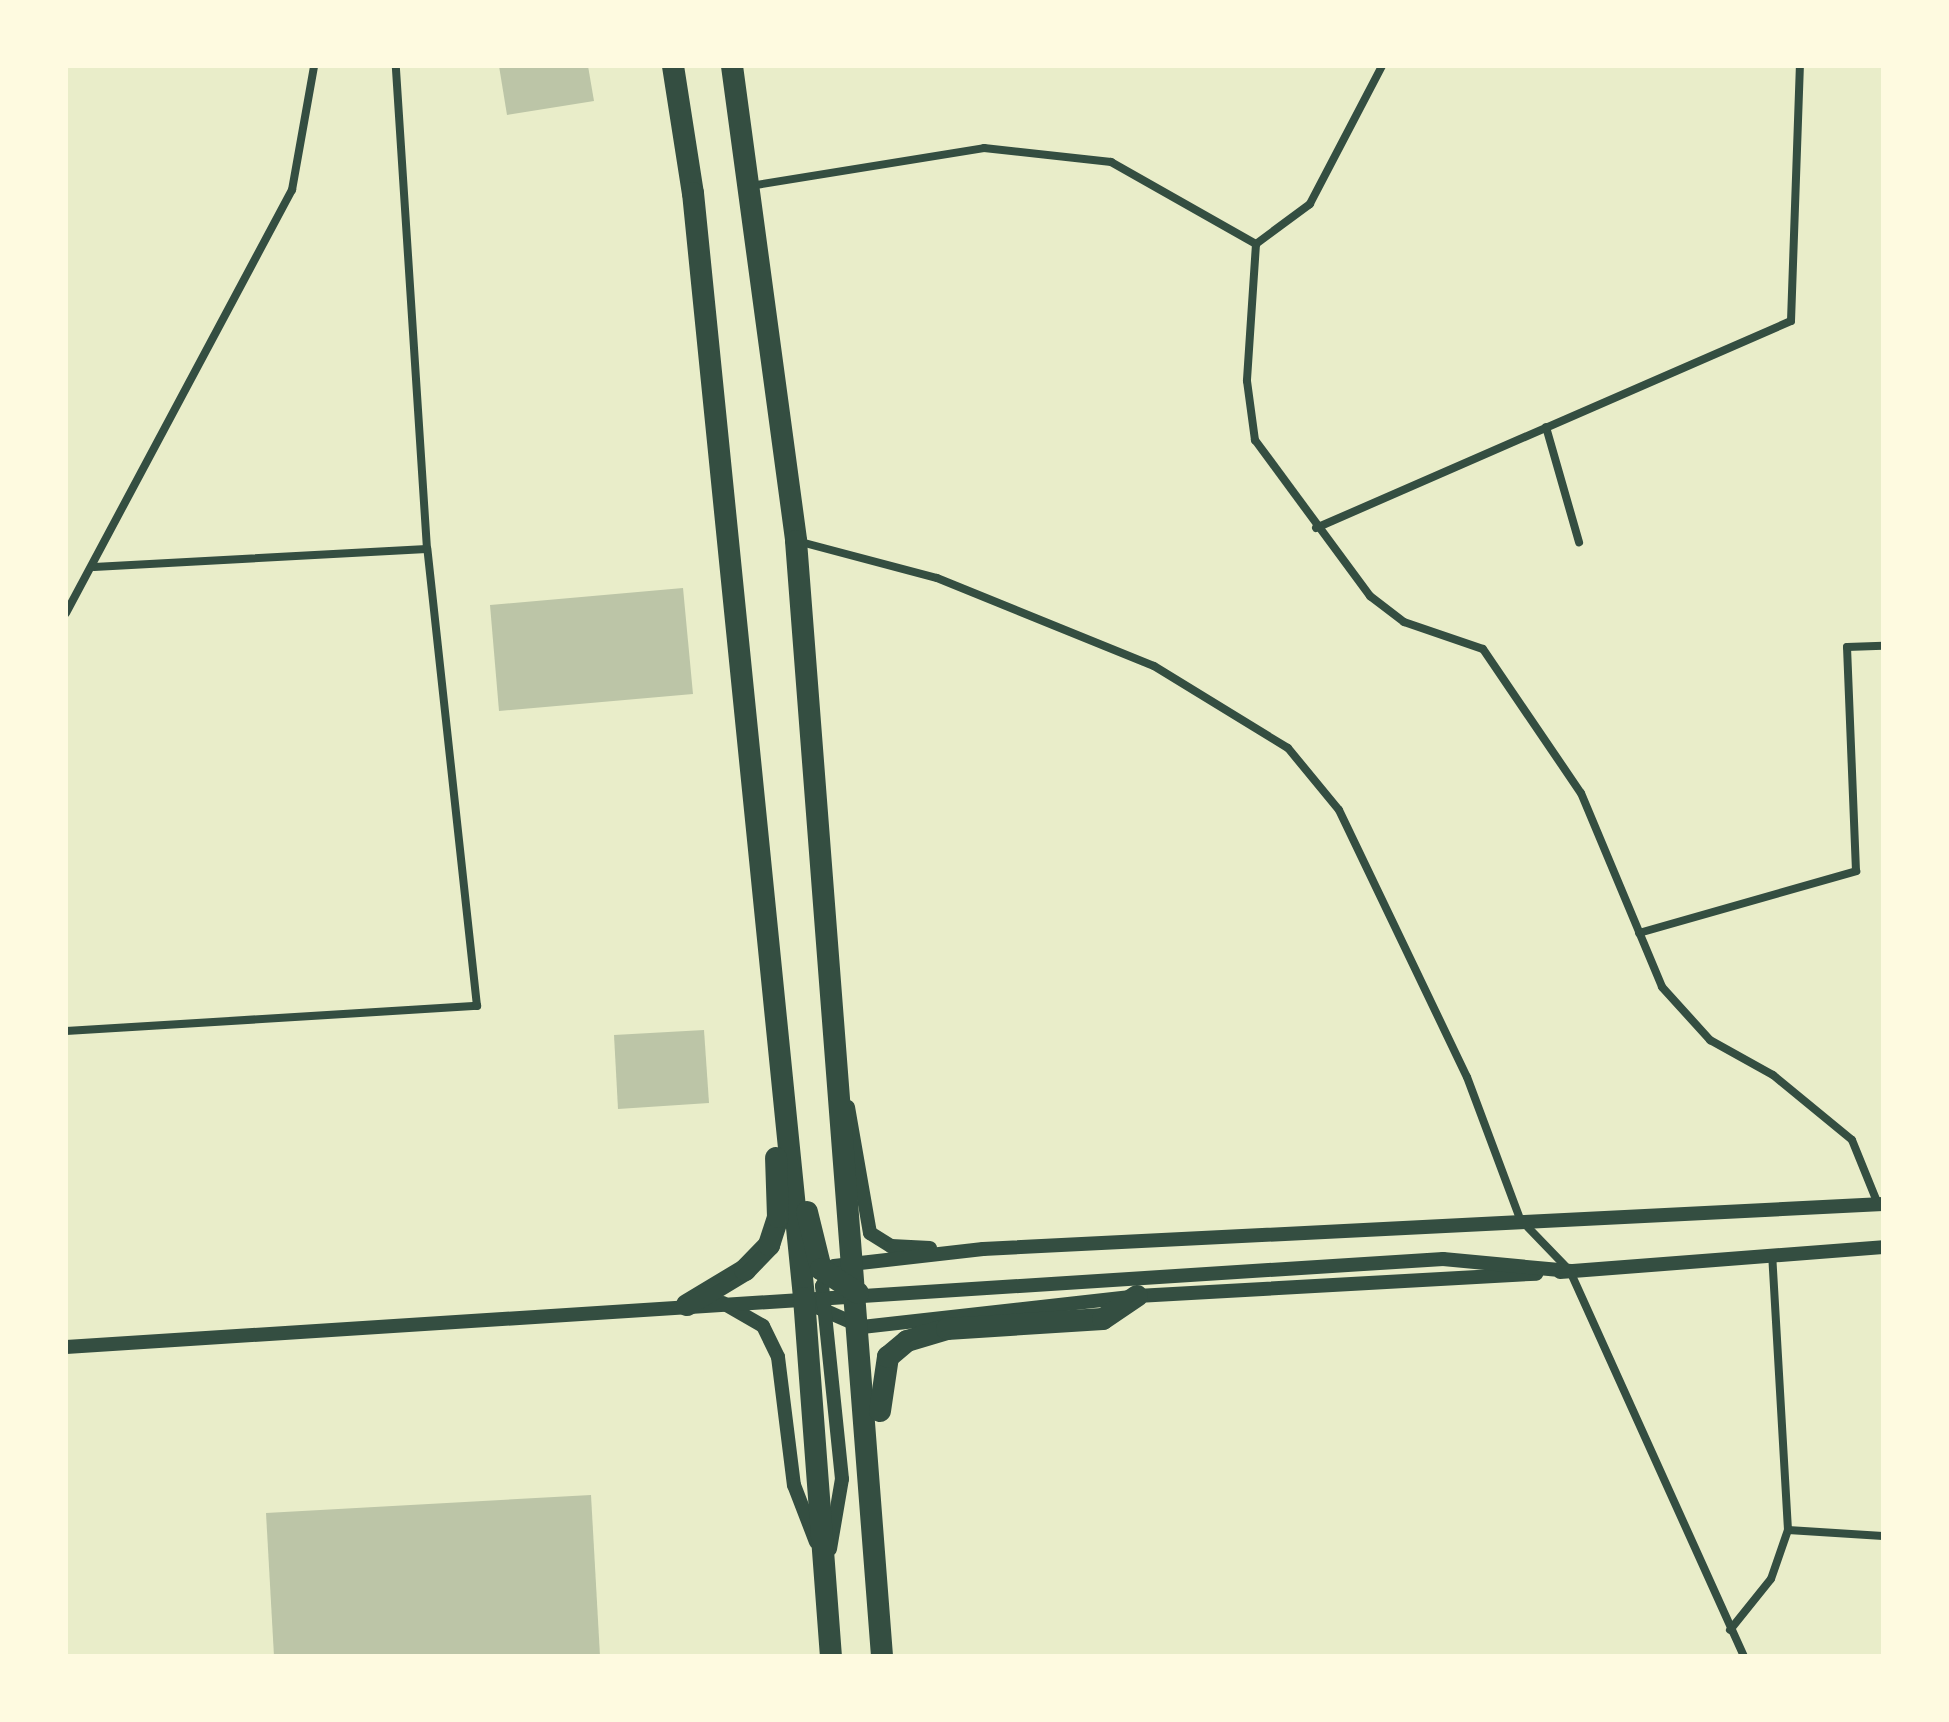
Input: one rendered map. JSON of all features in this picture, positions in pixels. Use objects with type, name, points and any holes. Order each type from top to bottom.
[{"type":"highway","points":[[673,66],[693,193],[778,1045],[819,1289]]},
{"type":"highway","points":[[732,66],[796,541],[862,1327],[882,1656]]},
{"type":"highway","points":[[778,1045],[809,1226],[821,1269],[819,1289],[831,1656]]},
{"type":"highway","points":[[687,1305],[745,1270],[769,1245],[778,1217],[778,1045]]},
{"type":"highway","points":[[819,1289],[858,1293]]},
{"type":"highway","points":[[875,1567],[880,1384],[888,1357],[907,1341],[947,1329],[1103,1319],[1137,1296]]},
{"type":"street","points":[[66,613],[94,567],[292,190],[314,66]]},
{"type":"street","points":[[66,1031],[477,1006],[427,549],[396,66]]},
{"type":"street","points":[[827,1569],[842,1479],[825,1311],[819,1289],[834,1266],[983,1249],[1520,1219],[1880,1204],[1852,1140],[1773,1075],[1710,1040],[1662,987],[1581,793],[1483,649],[1404,622],[1370,596],[1316,528],[1255,440],[1247,381],[1256,244],[1310,204],[1382,66]]},
{"type":"street","points":[[1316,528],[1791,321],[1800,66]]},
{"type":"street","points":[[749,187],[984,148],[1111,162],[1256,244]]},
{"type":"street","points":[[1546,427],[1579,542]]},
{"type":"street","points":[[796,541],[937,578],[1154,666],[1288,748],[1339,810],[1467,1077],[1520,1219],[1570,1271],[1744,1656]]},
{"type":"street","points":[[94,567],[427,549]]},
{"type":"street","points":[[1639,933],[1856,871],[1847,647],[1883,646]]},
{"type":"street","points":[[840,1072],[870,1233],[891,1246],[983,1249]]},
{"type":"street","points":[[825,1311],[862,1327],[1137,1296],[1570,1271],[1772,1251],[1883,1247]]},
{"type":"street","points":[[1730,1630],[1771,1579],[1788,1530],[1772,1251]]},
{"type":"street","points":[[858,1293],[1443,1259],[1570,1271]]},
{"type":"street","points":[[66,1347],[687,1305],[819,1289]]},
{"type":"street","points":[[722,1302],[763,1326],[778,1357],[794,1485],[827,1569]]},
{"type":"street","points":[[1788,1530],[1883,1536]]},
{"type":"building","points":[[499,66],[588,66],[594,101],[507,115]]},
{"type":"building","points":[[683,588],[693,694],[499,711],[490,605]]},
{"type":"building","points":[[704,1030],[709,1103],[618,1109],[614,1035]]},
{"type":"building","points":[[591,1495],[600,1656],[274,1656],[266,1513]]}]
